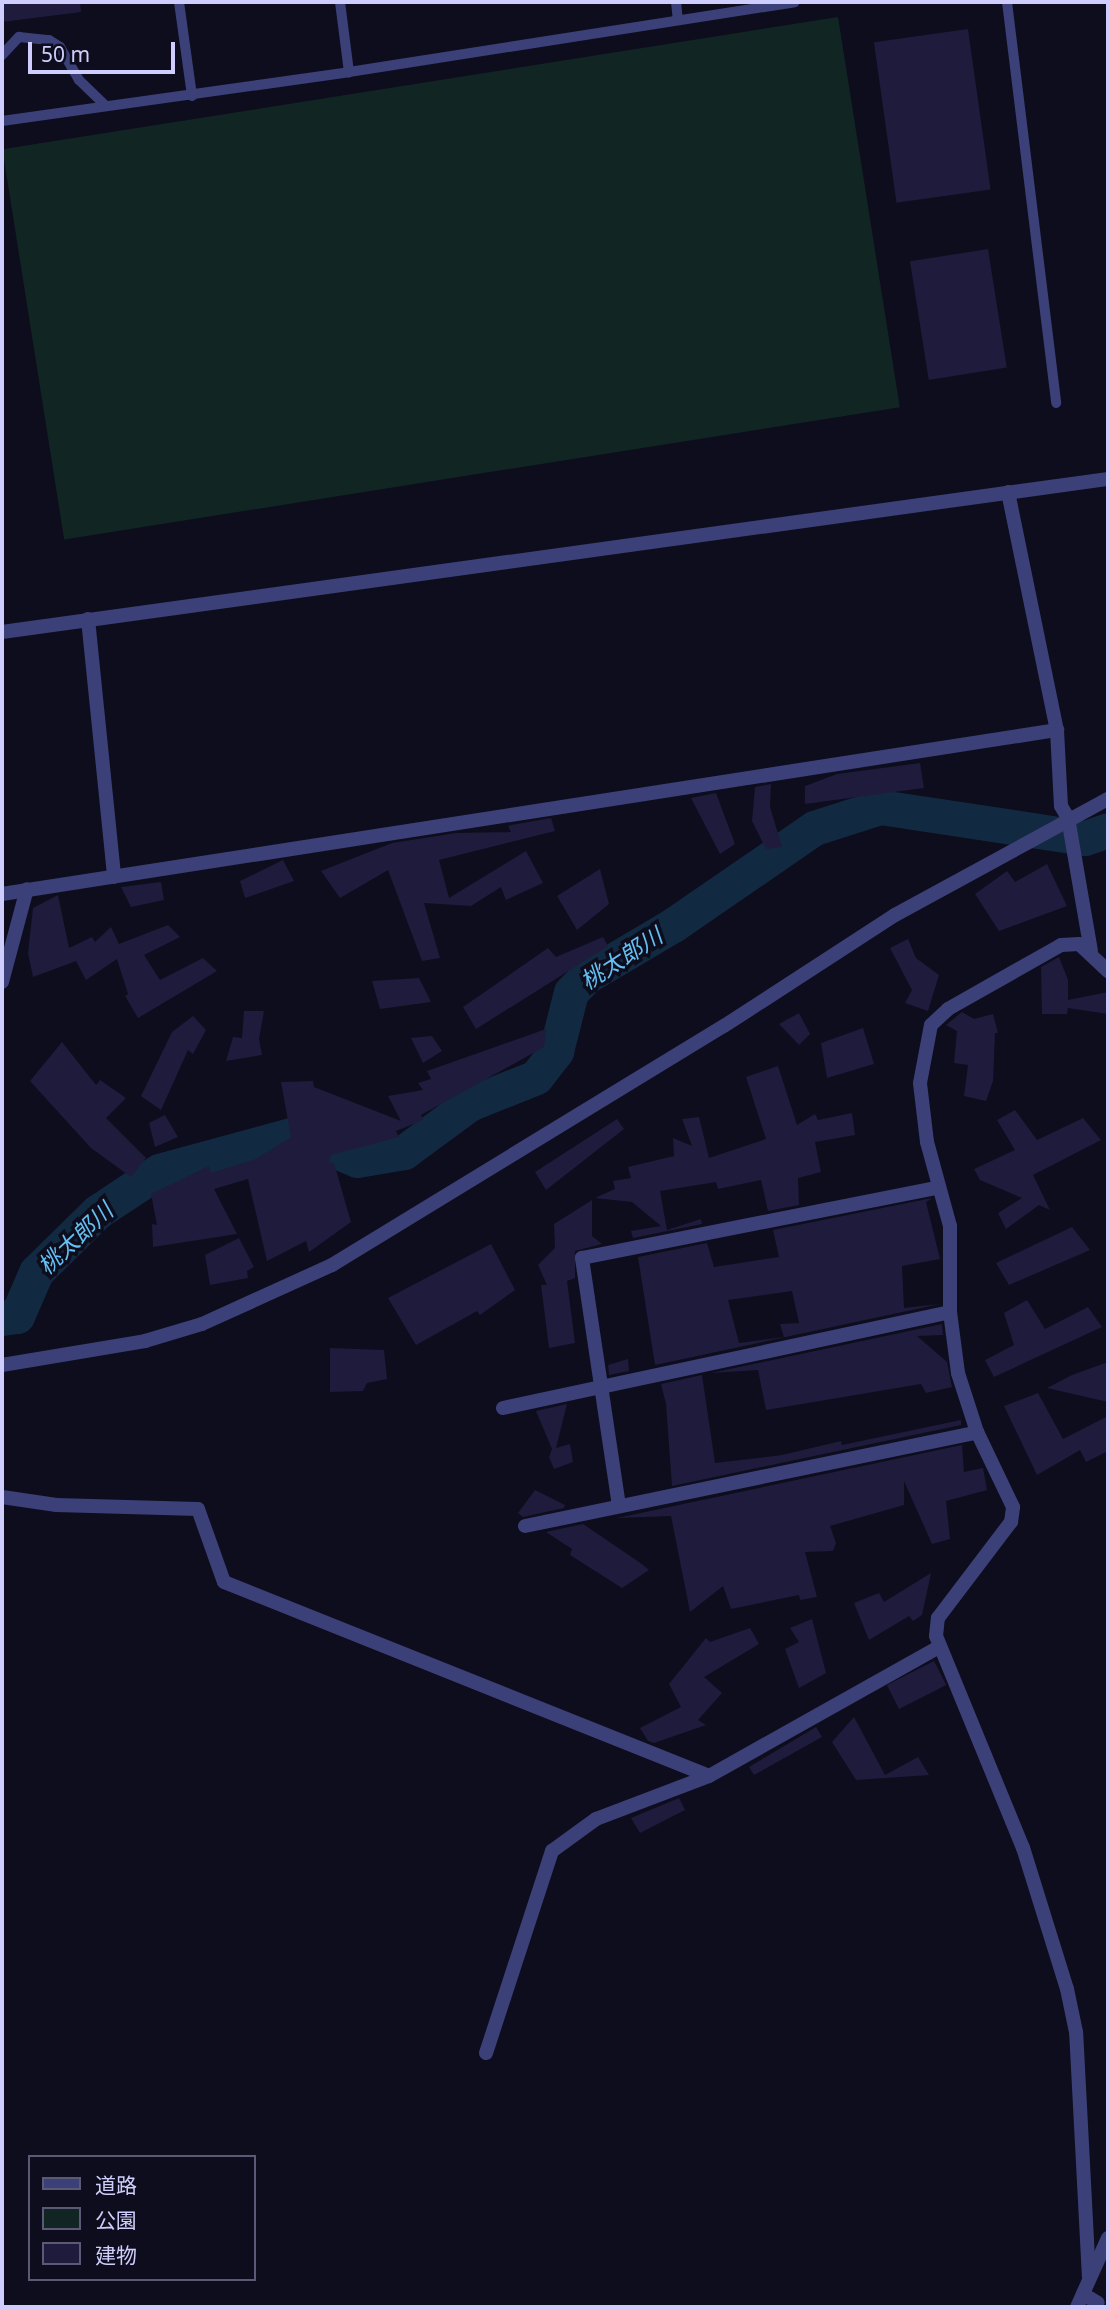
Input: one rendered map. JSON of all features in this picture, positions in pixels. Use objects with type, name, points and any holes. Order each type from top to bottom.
[{"type":"street","points":[[2,632],[1108,479]]},
{"type":"street","points":[[1008,492],[1057,730],[1061,806],[1068,818],[1091,951]]},
{"type":"street","points":[[88,620],[114,877]]},
{"type":"street","points":[[2,894],[1057,730]]},
{"type":"street","points":[[2,1366],[145,1341],[191,1327],[262,1300],[332,1265],[712,1033],[895,915],[1068,818],[1108,799]]},
{"type":"street","points":[[2,982],[27,889]]},
{"type":"street","points":[[1090,2278],[1076,2032],[1067,1989],[1023,1848],[939,1647],[938,1618],[1011,1522],[1013,1507],[977,1432],[958,1373],[950,1312],[950,1226],[939,1187],[920,1083],[931,1025],[948,1009],[1061,945],[1079,944],[1091,951],[1108,971]]},
{"type":"street","points":[[619,1506],[582,1258],[939,1187]]},
{"type":"street","points":[[503,1408],[950,1312]]},
{"type":"street","points":[[525,1526],[977,1432]]},
{"type":"street","points":[[2,1497],[56,1505],[198,1509],[224,1582],[709,1776]]},
{"type":"street","points":[[486,2053],[552,1851],[596,1819],[709,1776],[939,1647]]},
{"type":"street","points":[[1098,2303],[1080,2301],[1108,2238]]},
{"type":"lane","points":[[179,2],[192,96]]},
{"type":"lane","points":[[340,2],[349,72]]},
{"type":"lane","points":[[676,2],[678,20]]},
{"type":"lane","points":[[2,121],[192,96],[794,2]]},
{"type":"lane","points":[[1007,2],[1056,403]]},
{"type":"lane","points":[[2,55],[19,37],[49,40],[60,47],[79,80],[105,106]]},
{"type":"green space","points":[[838,17],[900,407],[64,539],[2,149]]},
{"type":"building","points":[[2,2],[80,2],[81,12],[2,22]]},
{"type":"building","points":[[968,29],[991,189],[896,203],[874,42]]},
{"type":"building","points":[[988,249],[1007,368],[929,380],[910,261]]},
{"type":"building","points":[[920,763],[924,788],[805,804],[805,786],[837,774]]},
{"type":"building","points":[[771,784],[770,807],[782,847],[766,849],[752,821],[755,787]]},
{"type":"building","points":[[716,793],[735,844],[720,854],[691,798]]},
{"type":"building","points":[[551,818],[555,831],[439,860],[449,898],[526,851],[543,883],[506,900],[501,887],[471,906],[424,903],[440,958],[422,961],[388,870],[340,898],[321,871],[392,843],[456,833],[511,832],[508,826]]},
{"type":"building","points":[[283,860],[294,881],[245,898],[240,881]]},
{"type":"building","points":[[1047,864],[1067,906],[999,931],[975,894],[1007,871],[1015,882]]},
{"type":"building","points":[[600,869],[609,904],[577,930],[557,896]]},
{"type":"building","points":[[161,882],[164,900],[131,907],[121,887]]},
{"type":"building","points":[[58,895],[69,948],[92,937],[95,942],[111,927],[119,944],[168,925],[180,937],[144,955],[160,980],[203,958],[217,971],[138,1018],[125,996],[128,994],[117,959],[86,980],[76,961],[33,977],[28,953],[33,908]]},
{"type":"building","points":[[603,937],[608,946],[476,1029],[463,1007],[548,948],[556,957]]},
{"type":"building","points":[[908,939],[916,958],[939,975],[928,1011],[905,1003],[912,990],[890,948]]},
{"type":"building","points":[[1059,957],[1068,980],[1068,1000],[1108,992],[1108,1014],[1068,1008],[1067,1014],[1042,1014],[1041,967]]},
{"type":"building","points":[[419,978],[431,1002],[380,1009],[372,981]]},
{"type":"building","points":[[244,1011],[264,1011],[259,1039],[262,1055],[226,1061],[233,1037],[242,1038]]},
{"type":"building","points":[[962,1012],[974,1019],[993,1014],[998,1033],[995,1033],[993,1081],[986,1101],[964,1096],[968,1065],[954,1063],[957,1031],[946,1025]]},
{"type":"building","points":[[799,1013],[810,1034],[799,1045],[779,1024]]},
{"type":"building","points":[[193,1016],[206,1030],[193,1054],[188,1050],[161,1110],[141,1096],[172,1032]]},
{"type":"building","points":[[863,1028],[874,1064],[827,1078],[821,1043]]},
{"type":"building","points":[[546,1029],[544,1047],[421,1115],[423,1120],[396,1131],[399,1137],[331,1155],[329,1162],[334,1163],[351,1222],[309,1252],[306,1241],[267,1261],[248,1179],[214,1189],[237,1234],[153,1247],[152,1224],[157,1225],[151,1194],[209,1166],[211,1173],[256,1159],[291,1137],[281,1082],[313,1081],[314,1087],[401,1121],[388,1096],[423,1090],[418,1083],[431,1079],[427,1071]]},
{"type":"building","points":[[432,1036],[442,1051],[423,1063],[411,1038]]},
{"type":"building","points":[[62,1042],[96,1085],[100,1080],[126,1098],[106,1118],[146,1158],[131,1177],[91,1148],[30,1081]]},
{"type":"building","points":[[778,1066],[797,1125],[815,1114],[818,1120],[852,1113],[855,1135],[815,1142],[821,1172],[798,1178],[799,1205],[768,1211],[761,1180],[718,1189],[716,1182],[660,1191],[667,1230],[701,1219],[702,1224],[633,1238],[631,1231],[661,1226],[632,1202],[595,1198],[615,1189],[613,1181],[631,1178],[628,1167],[674,1156],[673,1138],[692,1146],[682,1119],[699,1117],[709,1158],[766,1139],[746,1077]]},
{"type":"building","points":[[1015,1110],[1037,1140],[1083,1118],[1101,1140],[1033,1175],[1050,1210],[1039,1205],[1006,1229],[998,1213],[1022,1198],[980,1180],[974,1169],[1015,1150],[997,1120]]},
{"type":"building","points":[[165,1115],[178,1137],[155,1147],[149,1123]]},
{"type":"building","points":[[617,1119],[624,1129],[546,1190],[535,1172]]},
{"type":"building","points":[[932,1198],[926,1202],[940,1259],[902,1266],[904,1308],[940,1304],[655,1365],[638,1257],[707,1243],[714,1267],[779,1257],[773,1230]],"holes":[[[792,1291],[799,1323],[780,1324],[784,1337],[739,1343],[728,1300]]]},
{"type":"building","points":[[592,1200],[592,1236],[602,1244],[575,1251],[575,1278],[567,1281],[575,1343],[549,1348],[541,1285],[547,1285],[538,1265],[555,1248],[554,1224]]},
{"type":"building","points":[[1072,1227],[1090,1250],[1009,1285],[996,1263]]},
{"type":"building","points":[[239,1238],[254,1267],[247,1271],[248,1278],[210,1285],[205,1255]]},
{"type":"building","points":[[491,1244],[515,1290],[480,1315],[477,1311],[416,1345],[388,1298]]},
{"type":"building","points":[[1027,1300],[1045,1329],[1088,1307],[1102,1327],[994,1377],[985,1360],[1014,1345],[1004,1313]]},
{"type":"building","points":[[942,1324],[943,1335],[917,1336],[947,1362],[952,1387],[926,1393],[921,1384],[766,1410],[758,1370],[711,1373]]},
{"type":"building","points":[[330,1348],[384,1350],[387,1379],[367,1383],[363,1391],[330,1392]]},
{"type":"building","points":[[628,1359],[629,1371],[609,1375],[608,1365]]},
{"type":"building","points":[[1108,1362],[1108,1402],[1047,1388],[1072,1375]]},
{"type":"building","points":[[702,1375],[715,1463],[782,1455],[841,1441],[842,1445],[961,1420],[961,1425],[672,1486],[666,1404],[661,1384]]},
{"type":"building","points":[[1038,1393],[1063,1439],[1108,1416],[1108,1451],[1086,1462],[1080,1450],[1037,1475],[1004,1406]]},
{"type":"building","points":[[567,1404],[556,1448],[570,1444],[573,1462],[554,1469],[549,1457],[552,1449],[536,1411]]},
{"type":"building","points":[[962,1445],[964,1472],[983,1468],[987,1490],[946,1501],[950,1539],[932,1544],[904,1481],[904,1505],[830,1526],[836,1543],[833,1551],[805,1552],[817,1597],[800,1600],[799,1595],[731,1609],[723,1586],[690,1612],[671,1516],[617,1518]]},
{"type":"building","points":[[535,1490],[565,1505],[564,1508],[523,1517],[518,1513]]},
{"type":"building","points":[[583,1524],[649,1570],[622,1588],[570,1555],[572,1549],[546,1532]]},
{"type":"building","points":[[931,1573],[922,1615],[913,1621],[909,1616],[869,1640],[854,1603],[879,1593],[884,1602]]},
{"type":"building","points":[[812,1619],[826,1673],[799,1688],[785,1649],[799,1642],[790,1628]]},
{"type":"building","points":[[750,1628],[759,1644],[704,1677],[722,1693],[698,1720],[706,1725],[654,1743],[648,1741],[640,1728],[681,1707],[669,1684],[706,1638],[710,1642]]},
{"type":"building","points":[[934,1661],[946,1685],[899,1709],[887,1685]]},
{"type":"building","points":[[854,1717],[885,1775],[918,1757],[929,1775],[856,1780],[832,1742]]},
{"type":"building","points":[[816,1727],[822,1737],[754,1775],[749,1767]]},
{"type":"building","points":[[679,1798],[685,1810],[640,1833],[631,1818]]},
{"type":"waterway","name":"桃太郎川","points":[[2,1318],[17,1316],[36,1272],[97,1212],[159,1171],[294,1134],[357,1160],[404,1152],[469,1104],[536,1077],[556,1051],[571,992],[587,976],[673,925],[814,828],[880,807],[1085,838],[1108,830]]}]
